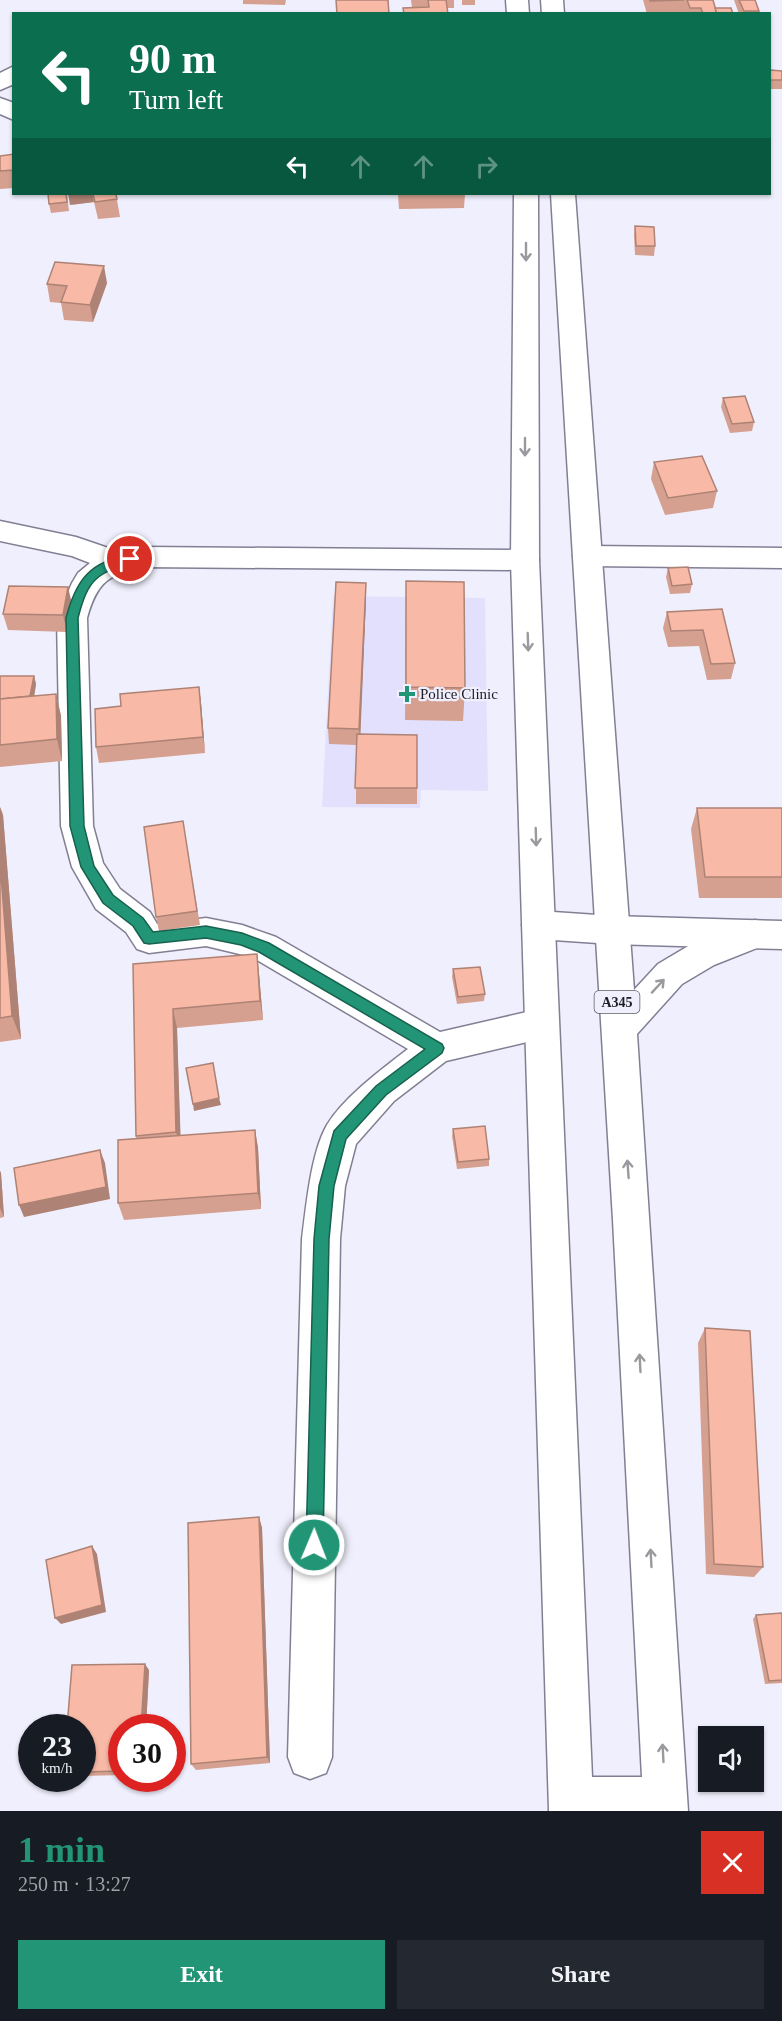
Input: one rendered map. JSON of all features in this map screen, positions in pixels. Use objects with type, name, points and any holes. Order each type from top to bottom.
[{"type":"main road","points":[[526,195],[525,560],[570,1805],[666,1805]]},
{"type":"main road","name":"A345","points":[[563,195],[619,1029],[666,1805]]},
{"type":"main road","points":[[0,531],[76,547],[116,561]]},
{"type":"main road","points":[[587,556],[782,558]]},
{"type":"main road","points":[[437,1048],[264,947],[242,939],[206,932],[149,939],[138,922],[108,899],[88,867],[77,826],[72,618],[78,594],[90,577],[116,561],[145,557],[525,560]]},
{"type":"main road","points":[[539,925],[612,930],[768,935]]},
{"type":"main road","points":[[619,1029],[670,974],[702,955],[768,935]]},
{"type":"main road","points":[[310,1757],[321,1239],[327,1186],[339,1136],[381,1090],[437,1048],[540,1023]]},
{"type":"shaded area","name":"Police Clinic","points":[[333,596],[485,598],[488,791],[421,790],[420,808],[322,807]]},
{"type":"building","points":[[336,0],[388,0],[389,12],[337,12]]},
{"type":"building","points":[[428,0],[446,0],[448,12],[404,12],[403,8],[429,7]]},
{"type":"building","points":[[687,0],[713,0],[716,12],[702,12],[701,8],[690,8]]},
{"type":"building","points":[[739,0],[755,0],[759,11],[744,11]]},
{"type":"building","points":[[715,8],[731,8],[732,12],[716,12]]},
{"type":"building","points":[[771,70],[782,71],[782,80],[771,80]]},
{"type":"building","points":[[12,154],[12,170],[0,171],[0,156]]},
{"type":"building","points":[[48,195],[66,195],[67,202],[49,204]]},
{"type":"building","points":[[93,195],[116,195],[117,199],[95,202]]},
{"type":"building","points":[[635,226],[654,227],[655,246],[636,246]]},
{"type":"building","points":[[55,262],[104,266],[90,305],[61,302],[67,286],[47,284]]},
{"type":"building","points":[[745,396],[754,422],[732,424],[723,398]]},
{"type":"building","points":[[702,456],[717,491],[668,498],[654,462]]},
{"type":"building","points":[[688,567],[692,584],[672,586],[668,568]]},
{"type":"building","points":[[406,581],[464,582],[465,688],[406,687]]},
{"type":"building","points":[[336,582],[366,583],[359,729],[328,728]]},
{"type":"building","points":[[9,586],[68,587],[63,615],[3,614]]},
{"type":"building","points":[[722,609],[735,663],[711,664],[703,630],[671,631],[667,612]]},
{"type":"building","points":[[0,676],[34,676],[30,696],[0,699]]},
{"type":"building","points":[[199,687],[203,737],[96,747],[95,709],[121,706],[120,694]]},
{"type":"building","points":[[56,694],[57,739],[0,745],[0,699]]},
{"type":"building","points":[[357,734],[417,735],[417,788],[355,788]]},
{"type":"building","points":[[697,808],[782,808],[782,877],[705,877]]},
{"type":"building","points":[[183,821],[197,911],[156,917],[144,827]]},
{"type":"building","points":[[0,862],[12,1016],[0,1018]]},
{"type":"building","points":[[257,954],[260,1001],[173,1009],[176,1132],[136,1136],[133,964]]},
{"type":"building","points":[[480,967],[485,994],[458,997],[453,969]]},
{"type":"building","points":[[213,1063],[219,1098],[193,1104],[186,1068]]},
{"type":"building","points":[[485,1126],[489,1159],[458,1162],[453,1129]]},
{"type":"building","points":[[255,1130],[258,1193],[118,1203],[118,1140]]},
{"type":"building","points":[[100,1150],[106,1187],[19,1205],[14,1168]]},
{"type":"building","points":[[705,1328],[750,1331],[763,1567],[714,1564]]},
{"type":"building","points":[[259,1517],[267,1757],[191,1764],[188,1523]]},
{"type":"building","points":[[92,1546],[102,1605],[55,1618],[46,1560]]},
{"type":"building","points":[[782,1613],[782,1680],[769,1681],[756,1615]]},
{"type":"building","points":[[145,1664],[142,1714],[108,1714],[108,1771],[96,1772],[96,1714],[68,1714],[72,1665]]},
{"type":"place","name":"Police Clinic","points":[[407,694]]},
{"type":"route","points":[[130,559],[116,561],[90,577],[78,594],[72,618],[77,826],[88,867],[108,899],[138,922],[149,939],[206,932],[242,939],[264,947],[437,1048],[381,1090],[339,1136],[327,1186],[321,1239],[314,1545]]}]
